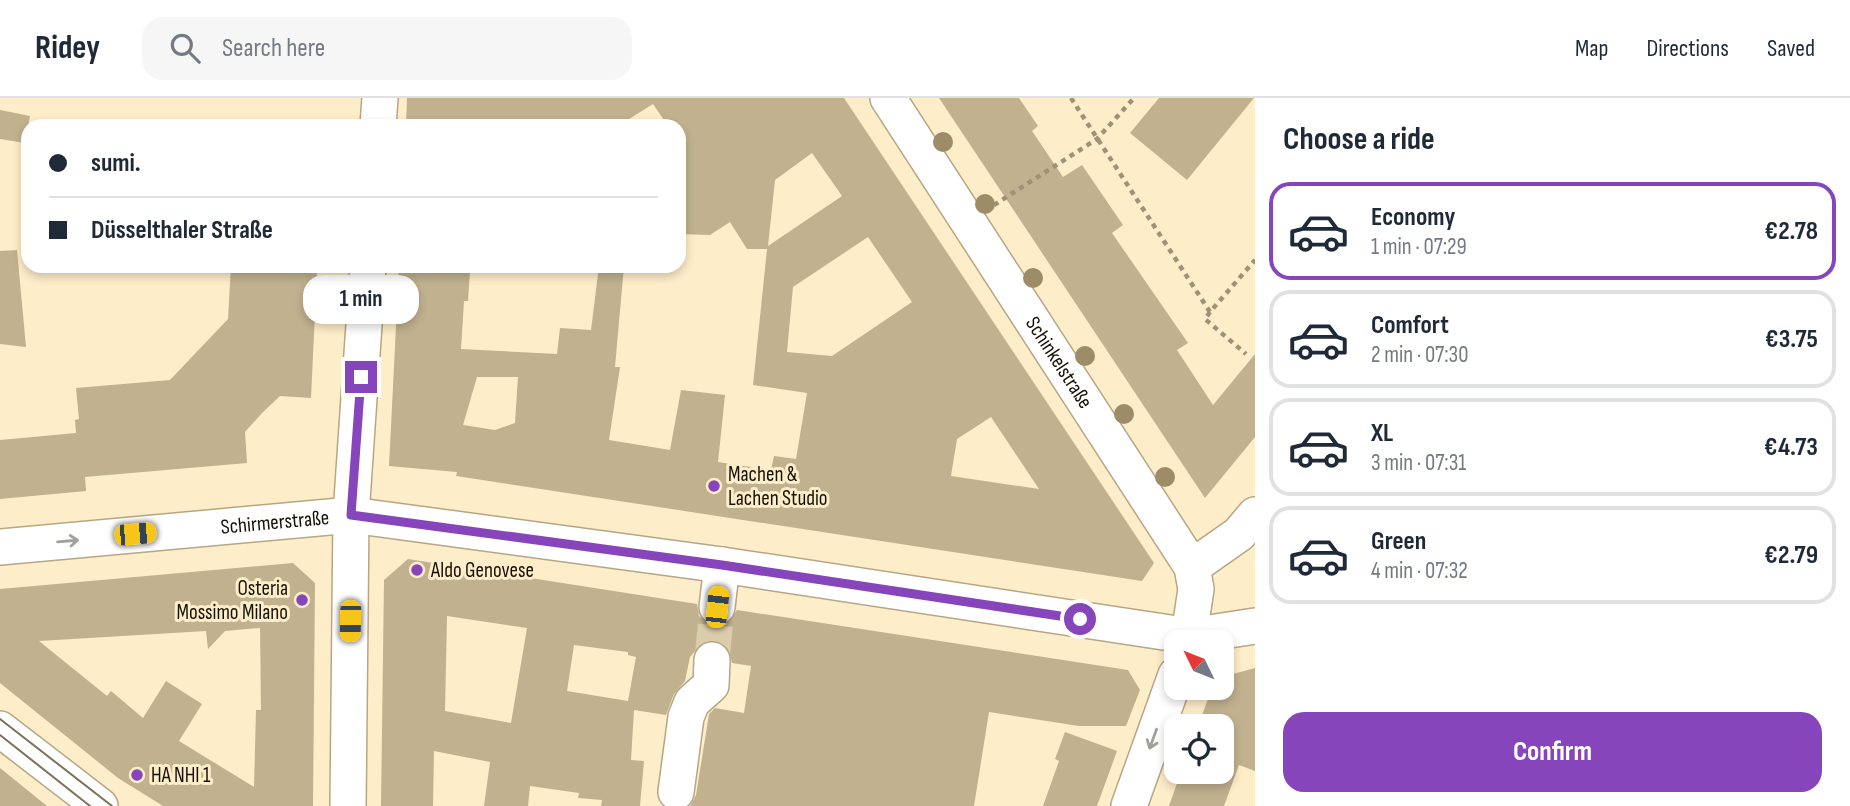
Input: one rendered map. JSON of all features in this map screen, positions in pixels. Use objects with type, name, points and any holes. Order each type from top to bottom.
[{"type":"street","points":[[378,119],[380,98]]},
{"type":"street","name":"Schinkelstraße","points":[[888,98],[1192,567],[1196,589],[1190,630]]},
{"type":"street","points":[[348,806],[351,515],[368,273]]},
{"type":"street","name":"Schirmerstraße","points":[[0,547],[351,515],[722,565],[1164,635]]},
{"type":"street","points":[[1192,567],[1239,534],[1255,515]]},
{"type":"street","points":[[717,607],[722,565]]},
{"type":"street","name":"Schirmerstraße","points":[[1234,630],[1255,626]]},
{"type":"street","points":[[676,792],[686,717],[692,702],[711,685],[712,660]]},
{"type":"street","points":[[1129,806],[1167,700]]},
{"type":"street","points":[[0,729],[100,806]]},
{"type":"path","points":[[1072,98],[1210,312]]},
{"type":"path","points":[[968,222],[1097,139],[1134,98]]},
{"type":"path","points":[[1246,354],[1205,319],[1255,260]]},
{"type":"building","points":[[407,98],[844,98],[1154,563],[1142,581],[456,476],[457,472],[389,466],[399,273],[470,273],[468,301],[464,301],[461,349],[557,354],[560,328],[591,330],[598,273],[623,273],[615,367],[620,367],[609,440],[670,450],[681,390],[725,395],[718,462],[771,470],[774,456],[796,459],[807,393],[753,385],[767,249],[747,249],[730,222],[710,235],[686,234],[686,119],[663,119],[653,104],[629,119],[406,119]],"holes":[[[812,153],[842,196],[768,246],[775,180]],[[868,237],[912,302],[832,356],[787,352],[793,287]],[[477,377],[518,377],[515,423],[495,430],[463,425]],[[991,417],[1039,489],[951,476],[957,439]]]},
{"type":"building","points":[[939,98],[1019,98],[1038,126],[1032,131],[1063,177],[1082,165],[1123,225],[1112,233],[1188,343],[1177,350],[1213,405],[1255,354],[1255,437],[1205,498]]},
{"type":"building","points":[[1159,98],[1254,98],[1187,180],[1130,133]]},
{"type":"building","points":[[0,110],[30,116],[29,119],[21,119],[21,142],[0,139]]},
{"type":"building","points":[[17,250],[26,347],[0,344],[0,251]]},
{"type":"building","points":[[231,273],[317,273],[311,398],[280,396],[262,413],[245,432],[247,463],[85,477],[86,491],[0,499],[0,440],[76,433],[75,420],[79,419],[76,388],[170,380],[228,319]]},
{"type":"building","points":[[408,559],[697,604],[699,616],[714,627],[726,625],[737,610],[1128,670],[1140,690],[1126,726],[1079,726],[989,712],[974,806],[690,806],[696,795],[709,714],[715,708],[744,713],[751,666],[732,663],[729,650],[722,643],[712,640],[702,643],[690,657],[685,681],[674,694],[666,715],[634,710],[631,760],[644,761],[640,806],[601,806],[602,800],[578,798],[579,793],[530,786],[528,806],[484,806],[490,762],[434,751],[433,806],[381,806],[384,580]],"holes":[[[447,616],[527,628],[511,723],[445,711]],[[574,645],[628,652],[628,655],[636,657],[628,701],[567,691]]]},
{"type":"building","points":[[293,563],[315,583],[313,806],[163,806],[118,778],[0,683],[0,589]],"holes":[[[260,628],[261,710],[256,710],[254,787],[179,741],[202,704],[166,681],[143,718],[111,691],[107,696],[39,641],[206,631],[208,649],[225,631]]]},
{"type":"building","points":[[1255,668],[1255,771],[1239,765],[1234,779],[1234,714],[1202,714],[1208,700],[1234,700],[1234,674]]},
{"type":"building","points":[[1065,732],[1117,751],[1097,806],[1043,806],[1059,761],[1055,759]]},
{"type":"building","points":[[0,768],[47,806],[0,806]]},
{"type":"building","points":[[1177,784],[1232,784],[1224,806],[1169,806]]},
{"type":"tunnel","points":[[712,660],[717,607]]},
{"type":"tram line","points":[[0,719],[112,806]]},
{"type":"tram line","points":[[0,735],[90,806]]},
{"type":"place","name":"Machen & Lachen Studio","points":[[714,486]]},
{"type":"place","name":"Aldo Genovese","points":[[417,570]]},
{"type":"place","name":"Osteria Mossimo Milano","points":[[302,600]]},
{"type":"place","name":"HA NHI 1","points":[[137,775]]},
{"type":"route","points":[[361,377],[351,515],[722,565],[1080,619]]}]
